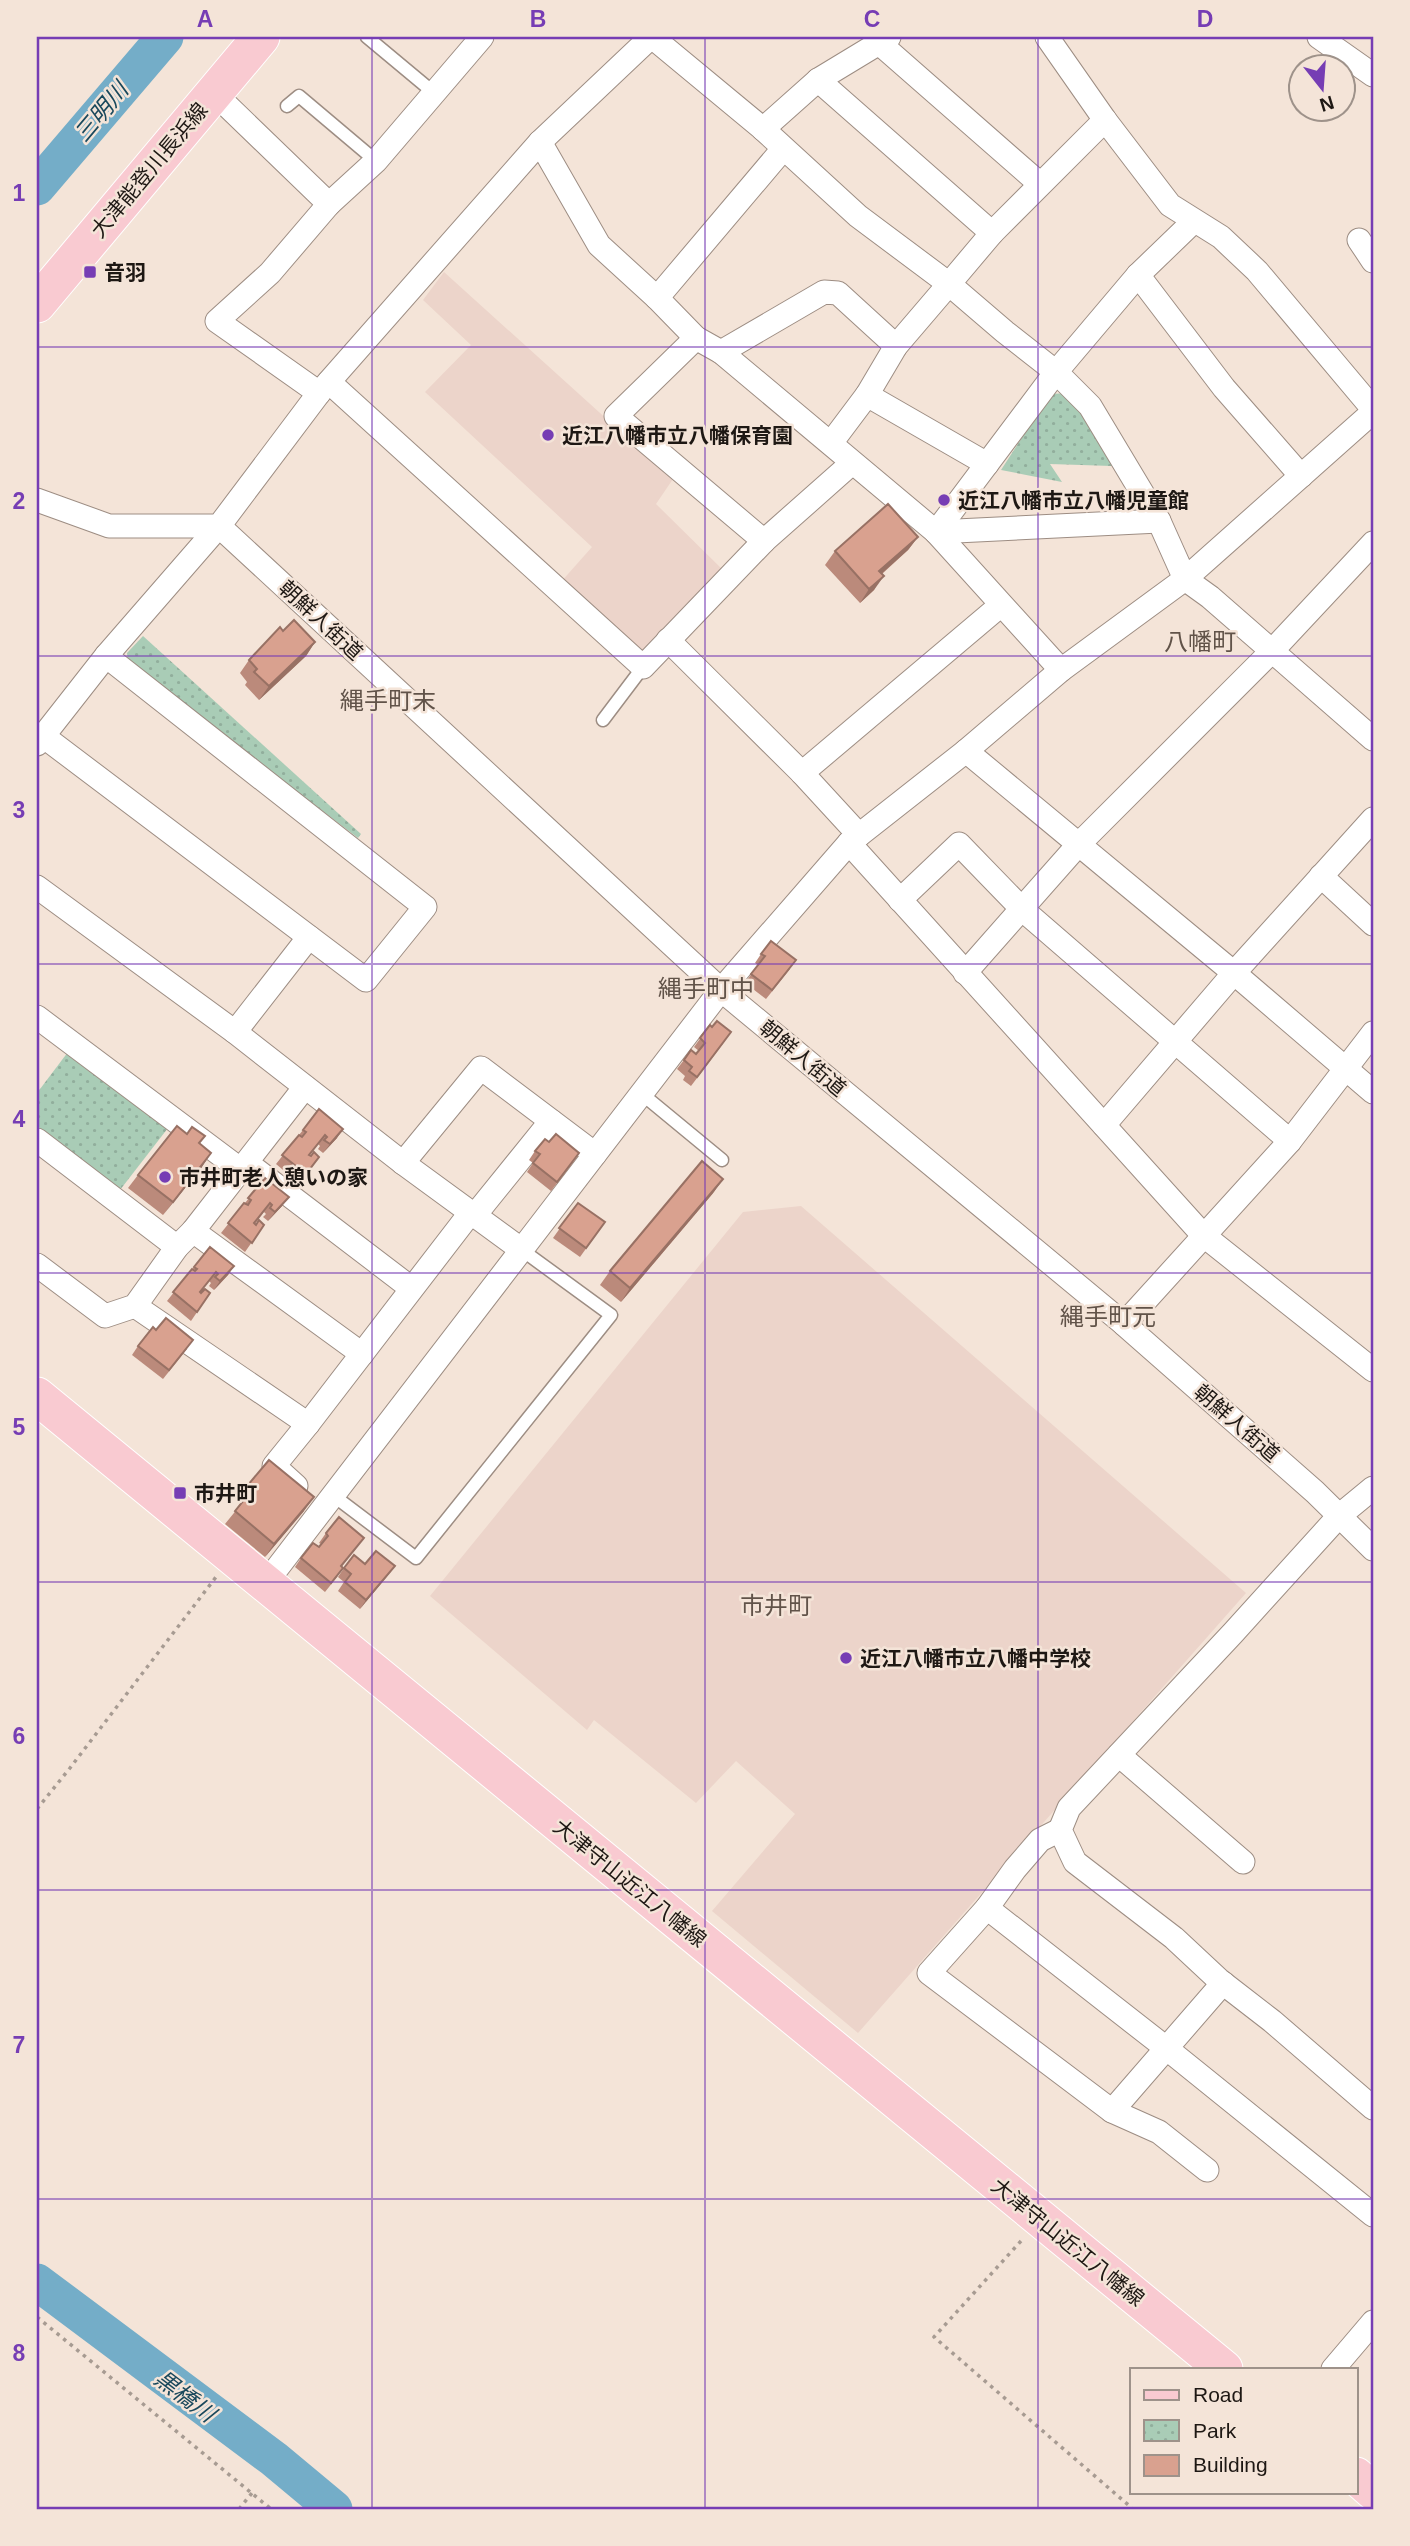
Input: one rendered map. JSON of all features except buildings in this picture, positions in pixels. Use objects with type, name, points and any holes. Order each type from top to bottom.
[{"type":"main road","name":"大津能登川長浜線","points":[[37,304],[261,37]]},
{"type":"main road","name":"大津守山近江八幡線","points":[[37,1396],[1223,2368]]},
{"type":"main road","points":[[1358,2478],[1373,2491]]},
{"type":"street","points":[[482,37],[376,161],[329,204],[270,273],[217,321],[324,387],[643,667],[764,541],[852,463]]},
{"type":"street","points":[[106,656],[425,906],[366,980],[40,740],[106,656],[219,526],[324,387],[540,142],[652,37],[763,129],[858,216],[949,284],[1004,332],[1056,372],[1090,406],[1159,521],[1185,579],[1210,597],[1373,739]]},
{"type":"street","points":[[265,1584],[721,990],[854,839],[966,751],[1061,670],[1185,579],[1373,411],[1257,271],[1220,237],[1170,205],[1105,120],[1047,37]]},
{"type":"street","points":[[1319,37],[1373,75]]},
{"type":"street","points":[[763,129],[817,80],[884,39],[1040,184]]},
{"type":"street","points":[[817,80],[992,233]]},
{"type":"street","points":[[214,93],[329,204]]},
{"type":"street","points":[[831,443],[867,396],[896,346],[992,233],[1105,120]]},
{"type":"street","points":[[540,142],[599,245],[696,338],[721,352],[936,532],[1061,670]]},
{"type":"street","points":[[657,298],[783,149]]},
{"type":"street","points":[[936,532],[1056,372],[1138,275],[1194,221]]},
{"type":"street","points":[[1359,240],[1373,261]]},
{"type":"street","points":[[1138,275],[1224,388],[1301,476]]},
{"type":"street","points":[[721,352],[824,292],[838,293],[896,346]]},
{"type":"street","points":[[696,338],[616,416],[764,541]]},
{"type":"street","points":[[867,396],[987,464]]},
{"type":"street","points":[[37,499],[109,526],[219,526]]},
{"type":"street","points":[[936,532],[1159,521]]},
{"type":"street","name":"朝鮮人街道","points":[[219,526],[721,990],[1124,1324],[1373,1549]]},
{"type":"street","points":[[965,974],[1078,845],[1370,553]]},
{"type":"street","points":[[802,774],[1001,605]]},
{"type":"street","points":[[668,640],[802,774],[900,900],[1203,1235],[1373,1370]]},
{"type":"street","points":[[966,751],[1373,1092]]},
{"type":"street","points":[[1104,1125],[1234,973],[1373,819]]},
{"type":"street","points":[[900,900],[959,844],[1023,910],[1290,1142]]},
{"type":"street","points":[[1321,876],[1373,924]]},
{"type":"street","points":[[37,887],[235,1032],[403,1163],[522,1250]]},
{"type":"street","points":[[235,1032],[309,937]]},
{"type":"street","points":[[37,1017],[411,1288]]},
{"type":"street","points":[[1124,1324],[1290,1142],[1373,1033]]},
{"type":"street","points":[[403,1163],[481,1068],[595,1153]]},
{"type":"street","points":[[37,1265],[105,1316],[135,1306],[305,1087]]},
{"type":"street","points":[[328,1502],[274,1466],[411,1288],[551,1121]]},
{"type":"street","points":[[37,1140],[362,1353]]},
{"type":"street","points":[[135,1306],[308,1424]]},
{"type":"street","points":[[1207,2170],[1159,2132],[1112,2110],[929,1973],[987,1908],[1014,1869],[1040,1840],[1060,1830],[1069,1808],[1339,1516],[1373,1488]]},
{"type":"street","points":[[1119,1755],[1243,1862]]},
{"type":"street","points":[[1060,1830],[1075,1862],[1174,1938],[1223,1983],[1272,2021],[1373,2108]]},
{"type":"street","points":[[987,1908],[1373,2215]]},
{"type":"street","points":[[1112,2110],[1223,1983]]},
{"type":"street","points":[[1334,2368],[1373,2322]]},
{"type":"lane","points":[[367,37],[433,92]]},
{"type":"lane","points":[[287,106],[299,96],[376,161]]},
{"type":"lane","points":[[603,720],[643,667]]},
{"type":"lane","points":[[642,1094],[722,1160]]},
{"type":"lane","points":[[328,1502],[416,1558],[611,1315],[522,1250]]},
{"type":"path","points":[[37,1809],[232,1556]]},
{"type":"path","points":[[1040,2220],[934,2337],[1133,2509]]},
{"type":"path","points":[[37,2317],[271,2509]]},
{"type":"path","points":[[239,2509],[252,2493]]},
{"type":"shaded area","name":"近江八幡市立八幡保育園","points":[[444,272],[673,479],[656,504],[725,572],[651,650],[634,650],[560,583],[592,547],[425,392],[471,345],[423,300]]},
{"type":"shaded area","name":"近江八幡市立八幡中学校","points":[[801,1206],[1246,1593],[858,2033],[712,1911],[795,1814],[736,1761],[696,1803],[594,1720],[587,1730],[430,1596],[743,1212]]},
{"type":"green space","points":[[1069,393],[1112,466],[1050,464],[1062,482],[1001,470],[1050,394]]},
{"type":"green space","points":[[143,636],[361,834],[358,838],[128,663],[127,653]]},
{"type":"green space","points":[[68,1052],[168,1128],[120,1190],[37,1126],[37,1093]]},
{"type":"waterway","name":"三明川","points":[[37,187],[165,37]]},
{"type":"waterway","name":"黒橋川","points":[[37,2282],[274,2459],[334,2509]]},
{"type":"place","name":"音羽","points":[[90,272]]},
{"type":"place","name":"近江八幡市立八幡保育園","points":[[548,435]]},
{"type":"place","name":"近江八幡市立八幡児童館","points":[[944,500]]},
{"type":"place","name":"市井町老人憩いの家","points":[[165,1177]]},
{"type":"place","name":"市井町","points":[[180,1493]]},
{"type":"place","name":"近江八幡市立八幡中学校","points":[[846,1658]]},
{"type":"district","name":"八幡町","points":[[1200,641]]},
{"type":"district","name":"縄手町末","points":[[388,700]]},
{"type":"district","name":"縄手町中","points":[[706,988]]},
{"type":"district","name":"縄手町元","points":[[1108,1316]]},
{"type":"district","name":"市井町","points":[[776,1605]]}]
